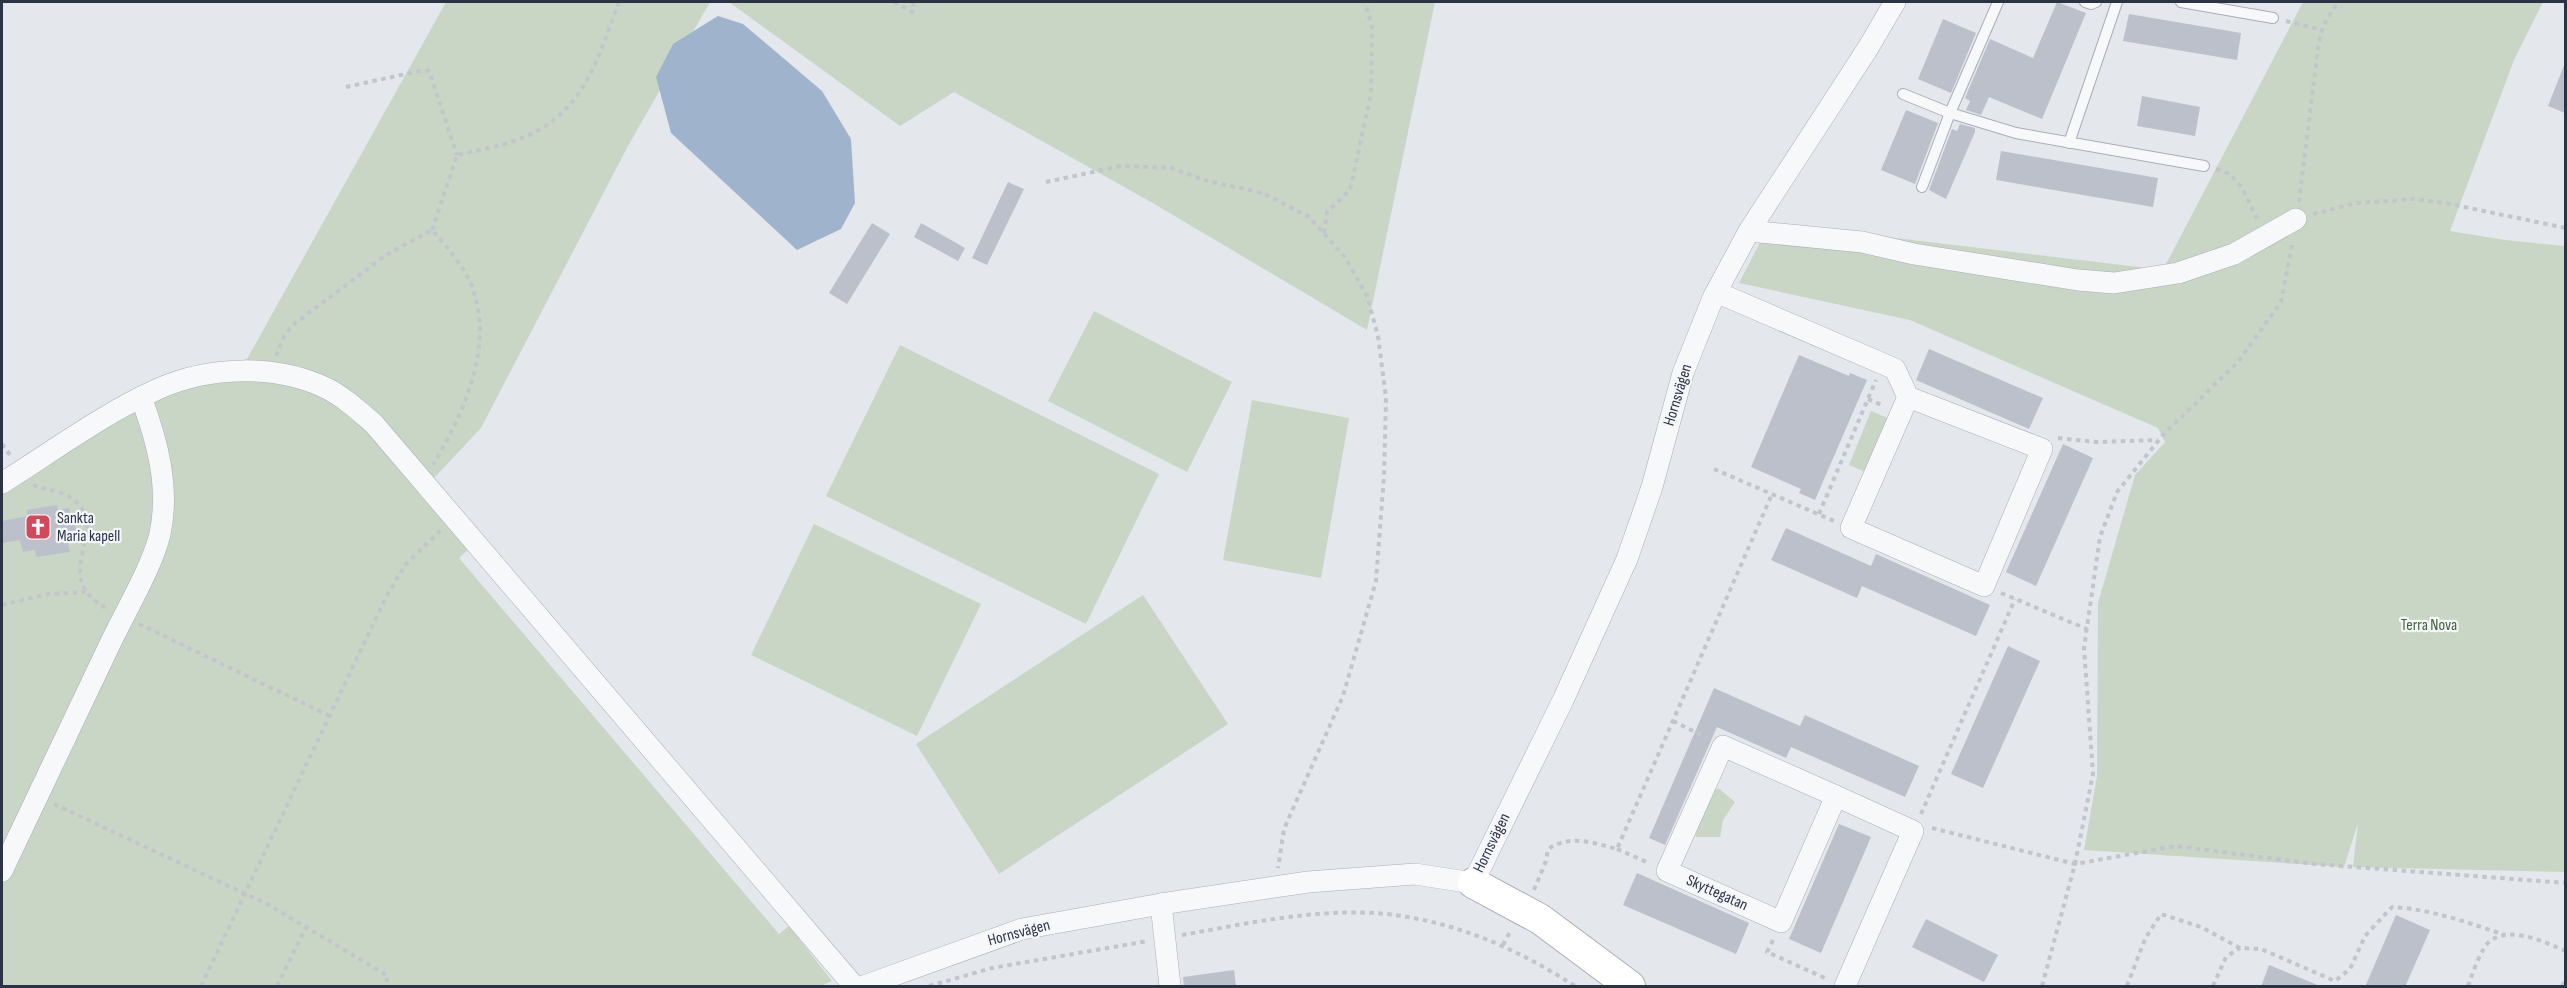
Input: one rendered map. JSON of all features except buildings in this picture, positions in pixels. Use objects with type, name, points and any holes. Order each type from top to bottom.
[{"type":"street","name":"Hornsvägen","points":[[875,984],[1022,929],[1161,904],[1276,887],[1415,874],[1473,883],[1564,698],[1627,559],[1652,487],[1683,373],[1716,292],[1749,231],[1868,48],[1895,2]]},
{"type":"street","points":[[1749,231],[1862,242],[1926,256],[2078,280],[2114,283],[2178,273],[2234,254],[2296,219]]},
{"type":"street","points":[[1716,292],[1895,369],[1908,397],[2042,449],[1984,586],[1851,528],[1908,397]]},
{"type":"street","points":[[2,483],[141,397],[180,380],[212,374],[275,372],[317,384],[350,403],[374,424],[854,987]]},
{"type":"street","points":[[2,871],[159,535],[163,490],[161,466],[154,432],[141,397]]},
{"type":"street","points":[[1723,746],[1913,831],[1840,984]]},
{"type":"street","name":"Skyttegatan","points":[[1723,746],[1667,871],[1781,922]]},
{"type":"street","points":[[1781,922],[1836,796]]},
{"type":"street","points":[[1473,883],[1522,908],[1630,987]]},
{"type":"street","points":[[1161,904],[1170,987]]},
{"type":"lane","points":[[1922,188],[1950,113],[1998,2]]},
{"type":"lane","points":[[2085,2],[2091,4],[2096,2]]},
{"type":"lane","points":[[2069,142],[2117,2]]},
{"type":"lane","points":[[2181,2],[2273,18]]},
{"type":"lane","points":[[1902,94],[1950,113],[2016,133],[2204,166]]},
{"type":"path","points":[[457,154],[532,134],[566,111],[579,96],[597,61],[619,2]]},
{"type":"path","points":[[894,2],[914,13],[913,2]]},
{"type":"path","points":[[1324,234],[1327,212],[1350,190],[1371,94],[1372,27],[1365,2]]},
{"type":"path","points":[[2042,987],[2075,864],[2093,774],[2084,648],[2100,537],[2117,492],[2159,440],[2238,362],[2281,302],[2296,219],[2322,30],[2338,2]]},
{"type":"path","points":[[2273,18],[2322,30]]},
{"type":"path","points":[[275,372],[277,351],[284,336],[294,324],[386,255],[432,230],[457,154],[429,71],[424,70],[346,87]]},
{"type":"path","points":[[1046,182],[1121,166],[1172,168],[1208,181],[1263,193],[1309,217],[1345,257],[1367,296],[1378,336],[1386,398],[1384,476],[1376,581],[1343,696],[1284,829],[1276,887]]},
{"type":"path","points":[[2204,166],[2225,170],[2232,175],[2240,185],[2265,237]]},
{"type":"path","points":[[2296,219],[2357,202],[2414,199],[2445,203],[2565,228]]},
{"type":"path","points":[[422,483],[459,417],[477,359],[480,334],[479,311],[468,279],[460,263],[432,230]]},
{"type":"path","points":[[1819,514],[1883,364]]},
{"type":"path","points":[[2042,449],[2047,440],[2055,438],[2097,442],[2159,440]]},
{"type":"path","points":[[1714,469],[1851,528]]},
{"type":"path","points":[[1617,849],[1772,494]]},
{"type":"path","points":[[201,987],[387,595],[406,564],[453,518]]},
{"type":"path","points":[[1984,586],[2087,629]]},
{"type":"path","points":[[2,605],[48,594],[85,592]]},
{"type":"path","points":[[1913,831],[2015,599]]},
{"type":"path","points":[[1673,721],[1723,746]]},
{"type":"path","points":[[37,796],[245,894],[306,927],[388,976],[385,987]]},
{"type":"path","points":[[1913,831],[1934,828],[2075,864],[2176,846],[2315,864],[2565,883]]},
{"type":"path","points":[[1503,945],[1522,908],[1539,883],[1548,849],[1554,845],[1568,840],[1588,841],[1617,849],[1667,871]]},
{"type":"path","points":[[2127,987],[2145,939],[2161,914],[2201,927],[2240,948],[2261,949],[2335,981],[2350,969],[2365,936],[2392,907],[2455,919],[2505,935],[2531,937],[2565,951]]},
{"type":"path","points":[[929,987],[992,968],[1271,921],[1346,914],[1392,915],[1431,921],[1503,945],[1538,963],[1575,987]]},
{"type":"path","points":[[1781,922],[1767,952],[1840,984]]},
{"type":"path","points":[[277,987],[306,927]]},
{"type":"path","points":[[2468,987],[2477,963],[2490,941],[2505,935]]},
{"type":"path","points":[[2213,987],[2226,957],[2240,948]]},
{"type":"path","points":[[2562,987],[2565,980]]},
{"type":"green space","points":[[446,2],[710,2],[628,146],[481,428],[419,494],[469,549],[459,558],[779,934],[789,926],[832,981],[821,986],[2,986],[2,491],[164,394],[247,359]]},
{"type":"green space","points":[[729,2],[1435,2],[1367,330],[1151,202],[954,92],[900,126]]},
{"type":"green space","name":"Terra Nova","points":[[2303,2],[2543,2],[2514,60],[2450,231],[2505,240],[2565,246],[2565,872],[2353,867],[2358,823],[2344,867],[2084,850],[2097,776],[2098,603],[2135,475],[2165,442],[2158,428],[1910,320],[1739,283],[1770,223],[2163,270]]},
{"type":"green space","points":[[1094,311],[1232,382],[1187,472],[1048,401]]},
{"type":"green space","points":[[900,345],[1159,474],[1086,624],[826,496]]},
{"type":"green space","points":[[1252,400],[1349,418],[1321,578],[1223,560]]},
{"type":"green space","points":[[1871,411],[1890,419],[1868,473],[1849,465]]},
{"type":"green space","points":[[814,524],[981,604],[917,736],[751,655]]},
{"type":"green space","points":[[1143,595],[1228,724],[999,874],[916,744]]},
{"type":"green space","points":[[1718,788],[1735,802],[1723,820],[1720,837],[1696,837],[1701,810]]},
{"type":"water","points":[[718,16],[743,24],[822,91],[851,139],[855,203],[841,229],[797,250],[671,133],[656,77],[673,44]]},
{"type":"place","name":"Sankta Maria kapell","points":[[38,527]]}]
